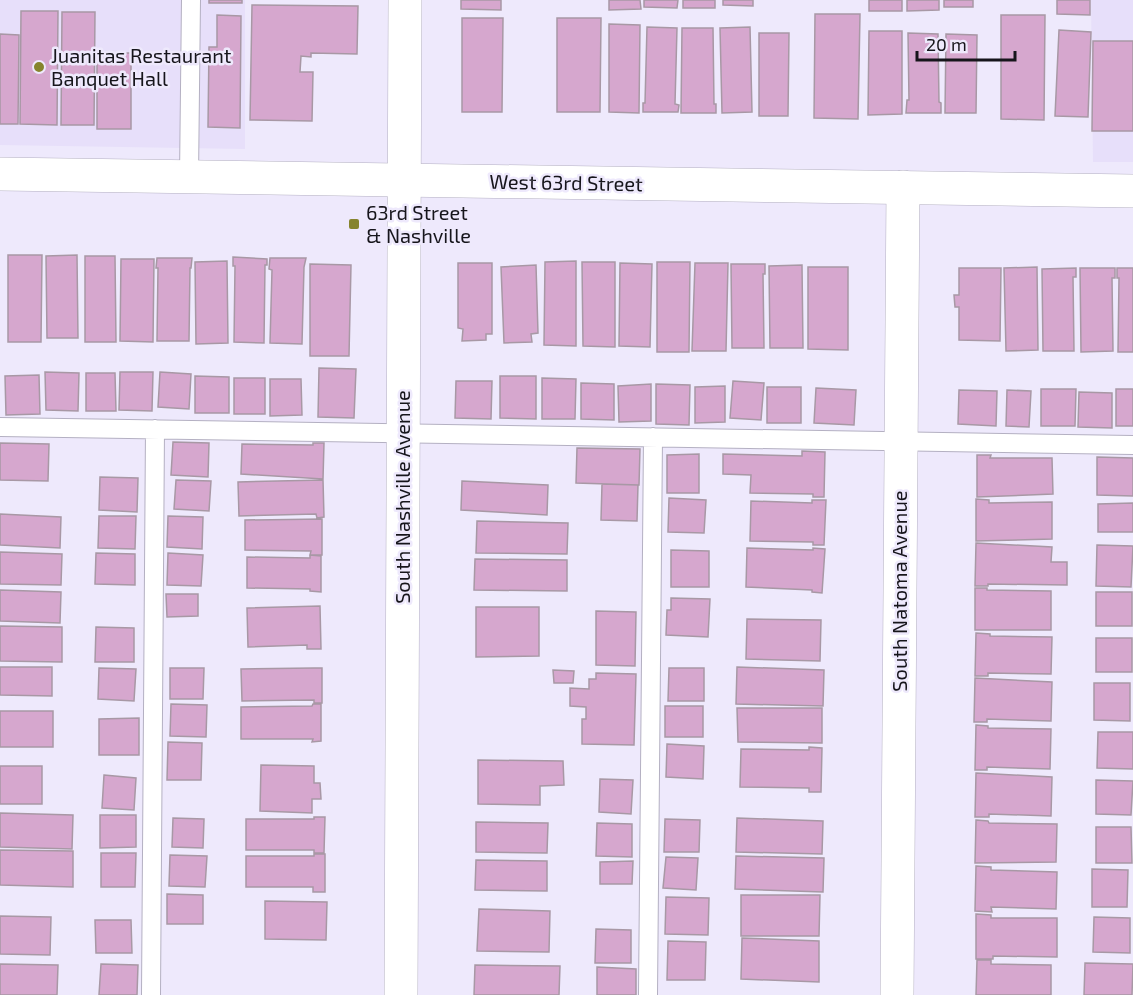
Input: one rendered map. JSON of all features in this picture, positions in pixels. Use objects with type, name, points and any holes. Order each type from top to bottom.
[{"type":"street","name":"South Nashville Avenue","points":[[401,995],[405,0]]},
{"type":"street","name":"West 63rd Street","points":[[0,174],[1133,191]]},
{"type":"street","name":"South Natoma Avenue","points":[[897,995],[903,187]]},
{"type":"lane","points":[[189,177],[191,0]]},
{"type":"lane","points":[[0,427],[1133,445]]},
{"type":"lane","points":[[151,995],[155,429]]},
{"type":"lane","points":[[648,995],[653,437]]},
{"type":"shaded area","points":[[0,0],[245,0],[245,149],[0,145]]},
{"type":"shaded area","points":[[1091,0],[1133,0],[1133,162],[1093,162]]},
{"type":"building","points":[[209,0],[242,0],[242,3],[209,3]]},
{"type":"building","points":[[461,0],[501,0],[501,10],[461,9]]},
{"type":"building","points":[[609,0],[640,0],[641,9],[609,10]]},
{"type":"building","points":[[644,0],[678,0],[677,8],[644,7]]},
{"type":"building","points":[[683,0],[715,0],[715,8],[683,8]]},
{"type":"building","points":[[723,0],[753,0],[753,6],[723,5]]},
{"type":"building","points":[[869,0],[902,0],[902,11],[869,11]]},
{"type":"building","points":[[907,0],[939,0],[939,10],[907,11]]},
{"type":"building","points":[[944,0],[973,0],[973,7],[944,7]]},
{"type":"building","points":[[1057,0],[1090,0],[1090,15],[1057,14]]},
{"type":"building","points":[[252,5],[358,6],[357,54],[311,53],[311,57],[301,56],[300,72],[313,72],[312,121],[250,120]]},
{"type":"building","name":"Juanitas Restaurant Banquet Hall","points":[[21,11],[58,11],[57,125],[20,124]]},
{"type":"building","points":[[62,12],[95,12],[94,125],[61,125]]},
{"type":"building","points":[[815,14],[860,14],[858,119],[814,118]]},
{"type":"building","points":[[217,15],[241,16],[240,128],[208,127],[209,47],[217,47]]},
{"type":"building","points":[[1001,15],[1045,15],[1044,120],[1001,119]]},
{"type":"building","points":[[462,18],[503,18],[502,112],[462,112]]},
{"type":"building","points":[[557,18],[601,18],[600,112],[557,112]]},
{"type":"building","points":[[609,24],[640,25],[639,113],[609,112]]},
{"type":"building","points":[[647,27],[677,28],[675,104],[679,105],[678,112],[643,112]]},
{"type":"building","points":[[750,27],[752,112],[722,113],[720,28]]},
{"type":"building","points":[[682,28],[713,28],[716,113],[681,113]]},
{"type":"building","points":[[1059,30],[1091,32],[1088,117],[1055,116]]},
{"type":"building","points":[[869,31],[902,31],[902,114],[868,115]]},
{"type":"building","points":[[759,33],[789,33],[788,116],[759,116]]},
{"type":"building","points":[[908,33],[938,34],[941,113],[906,113],[907,100],[909,100]]},
{"type":"building","points":[[0,34],[19,35],[18,124],[0,124]]},
{"type":"building","points":[[946,34],[977,35],[976,113],[945,113]]},
{"type":"building","points":[[1093,41],[1133,41],[1133,131],[1092,131]]},
{"type":"building","points":[[97,53],[131,53],[131,129],[97,129]]},
{"type":"building","points":[[8,255],[42,255],[41,342],[8,342]]},
{"type":"building","points":[[77,255],[78,338],[47,338],[46,256]]},
{"type":"building","points":[[85,256],[115,256],[116,342],[85,342]]},
{"type":"building","points":[[233,257],[267,259],[264,343],[234,342],[235,266],[233,266]]},
{"type":"building","points":[[157,258],[192,258],[189,341],[157,341]]},
{"type":"building","points":[[270,258],[306,258],[302,344],[270,343],[272,270],[269,269]]},
{"type":"building","points":[[121,259],[154,259],[153,342],[120,341]]},
{"type":"building","points":[[227,261],[228,343],[196,344],[195,262]]},
{"type":"building","points":[[576,261],[576,346],[544,345],[545,262]]},
{"type":"building","points":[[582,262],[615,262],[615,347],[583,346]]},
{"type":"building","points":[[657,262],[690,262],[689,352],[657,352]]},
{"type":"building","points":[[458,263],[492,263],[492,334],[486,334],[486,340],[462,341],[463,329],[458,328]]},
{"type":"building","points":[[620,263],[652,264],[650,347],[619,346]]},
{"type":"building","points":[[695,263],[728,263],[726,351],[692,351]]},
{"type":"building","points":[[310,264],[351,265],[349,356],[310,356]]},
{"type":"building","points":[[731,264],[765,264],[765,274],[763,274],[764,348],[732,348]]},
{"type":"building","points":[[536,265],[538,333],[531,334],[532,342],[504,343],[501,267]]},
{"type":"building","points":[[802,265],[803,348],[770,348],[769,266]]},
{"type":"building","points":[[808,267],[848,267],[848,350],[808,349]]},
{"type":"building","points":[[1037,267],[1038,350],[1006,351],[1004,268]]},
{"type":"building","points":[[959,268],[1001,268],[1000,341],[959,340],[959,307],[955,307],[954,295],[959,295]]},
{"type":"building","points":[[1076,268],[1076,277],[1073,277],[1074,351],[1043,351],[1042,269]]},
{"type":"building","points":[[1080,268],[1115,268],[1115,278],[1112,278],[1113,351],[1081,352]]},
{"type":"building","points":[[1117,268],[1133,268],[1133,352],[1118,352],[1119,278],[1117,278]]},
{"type":"building","points":[[319,368],[356,369],[354,418],[318,417]]},
{"type":"building","points":[[45,372],[79,373],[78,411],[46,410]]},
{"type":"building","points":[[120,372],[153,372],[152,411],[119,410]]},
{"type":"building","points":[[160,372],[191,374],[189,409],[158,407]]},
{"type":"building","points":[[86,373],[115,373],[116,411],[86,411]]},
{"type":"building","points":[[39,375],[40,414],[6,415],[5,376]]},
{"type":"building","points":[[195,376],[229,377],[229,413],[195,413]]},
{"type":"building","points":[[500,376],[536,376],[536,419],[500,418]]},
{"type":"building","points":[[234,378],[265,378],[265,414],[234,414]]},
{"type":"building","points":[[542,378],[576,379],[575,419],[542,419]]},
{"type":"building","points":[[270,379],[301,379],[302,415],[270,416]]},
{"type":"building","points":[[456,381],[492,381],[491,419],[455,418]]},
{"type":"building","points":[[733,381],[764,383],[761,420],[730,418]]},
{"type":"building","points":[[581,383],[614,384],[614,420],[581,419]]},
{"type":"building","points":[[651,384],[651,421],[619,422],[618,386]]},
{"type":"building","points":[[656,384],[690,385],[689,425],[656,424]]},
{"type":"building","points":[[725,386],[725,422],[695,423],[695,387]]},
{"type":"building","points":[[767,387],[801,387],[801,423],[767,423]]},
{"type":"building","points":[[816,388],[856,390],[854,425],[814,423]]},
{"type":"building","points":[[1041,389],[1076,389],[1075,426],[1041,426]]},
{"type":"building","points":[[1116,389],[1133,389],[1133,426],[1116,426]]},
{"type":"building","points":[[959,390],[997,391],[996,426],[958,424]]},
{"type":"building","points":[[1007,390],[1031,391],[1029,427],[1006,426]]},
{"type":"building","points":[[1079,392],[1112,393],[1112,428],[1078,427]]},
{"type":"building","points":[[173,442],[209,443],[208,477],[171,475]]},
{"type":"building","points":[[0,443],[49,444],[48,481],[0,480]]},
{"type":"building","points":[[313,443],[324,443],[323,479],[241,474],[242,444],[313,445]]},
{"type":"building","points":[[577,448],[640,449],[639,485],[576,483]]},
{"type":"building","points":[[802,451],[825,452],[824,497],[813,497],[813,494],[750,493],[751,475],[723,474],[723,454],[802,456]]},
{"type":"building","points":[[699,454],[699,493],[667,493],[667,455]]},
{"type":"building","points":[[977,455],[991,455],[990,458],[1052,458],[1053,494],[977,497]]},
{"type":"building","points":[[1097,457],[1133,458],[1133,496],[1097,495]]},
{"type":"building","points":[[100,477],[138,478],[137,512],[99,510]]},
{"type":"building","points":[[176,480],[211,481],[209,511],[174,509]]},
{"type":"building","points":[[323,480],[324,517],[317,518],[316,514],[239,516],[238,482]]},
{"type":"building","points":[[462,481],[548,485],[547,515],[461,510]]},
{"type":"building","points":[[602,484],[638,485],[637,521],[601,520]]},
{"type":"building","points":[[669,498],[706,500],[704,533],[668,532]]},
{"type":"building","points":[[976,499],[989,500],[989,503],[1052,502],[1052,539],[976,541]]},
{"type":"building","points":[[812,500],[826,500],[824,545],[813,545],[813,542],[750,541],[751,501],[812,503]]},
{"type":"building","points":[[1133,503],[1133,532],[1098,532],[1098,504]]},
{"type":"building","points":[[0,514],[61,517],[60,548],[0,545]]},
{"type":"building","points":[[99,516],[136,516],[135,549],[98,548]]},
{"type":"building","points":[[168,516],[203,517],[202,549],[167,547]]},
{"type":"building","points":[[322,519],[322,555],[310,555],[311,551],[245,550],[245,520]]},
{"type":"building","points":[[477,521],[568,523],[567,554],[476,553]]},
{"type":"building","points":[[976,543],[1052,547],[1051,562],[1067,562],[1067,585],[988,584],[988,586],[975,586]]},
{"type":"building","points":[[1097,545],[1133,546],[1131,587],[1096,586]]},
{"type":"building","points":[[747,548],[825,549],[822,593],[812,592],[812,590],[746,587]]},
{"type":"building","points":[[671,550],[709,551],[709,587],[671,587]]},
{"type":"building","points":[[0,552],[62,554],[61,585],[0,584]]},
{"type":"building","points":[[96,553],[135,554],[135,585],[95,584]]},
{"type":"building","points":[[168,553],[203,555],[201,586],[167,585]]},
{"type":"building","points":[[310,555],[321,556],[321,592],[310,591],[310,589],[247,588],[247,557],[310,558]]},
{"type":"building","points":[[475,559],[567,560],[567,591],[474,590]]},
{"type":"building","points":[[975,588],[1051,591],[1051,630],[975,630]]},
{"type":"building","points":[[0,590],[61,592],[60,623],[0,621]]},
{"type":"building","points":[[1096,592],[1132,592],[1132,626],[1096,626]]},
{"type":"building","points":[[166,594],[198,594],[198,616],[167,617]]},
{"type":"building","points":[[671,598],[710,599],[708,637],[666,635],[667,610],[671,610]]},
{"type":"building","points":[[320,606],[321,649],[307,649],[307,645],[248,647],[247,608]]},
{"type":"building","points":[[476,607],[539,607],[539,656],[476,657]]},
{"type":"building","points":[[596,611],[636,612],[635,666],[596,665]]},
{"type":"building","points":[[747,619],[821,620],[820,661],[746,659]]},
{"type":"building","points":[[0,626],[62,627],[62,662],[0,661]]},
{"type":"building","points":[[96,627],[134,628],[134,662],[95,662]]},
{"type":"building","points":[[976,633],[990,634],[990,636],[1052,637],[1051,674],[988,673],[988,676],[975,676]]},
{"type":"building","points":[[1096,638],[1132,638],[1132,672],[1096,672]]},
{"type":"building","points":[[0,667],[52,667],[52,696],[0,695]]},
{"type":"building","points":[[737,667],[824,670],[823,706],[736,704]]},
{"type":"building","points":[[99,668],[136,669],[134,701],[98,699]]},
{"type":"building","points":[[170,668],[204,668],[203,699],[170,699]]},
{"type":"building","points":[[322,668],[322,703],[314,703],[314,700],[242,701],[241,669]]},
{"type":"building","points":[[669,668],[704,668],[704,701],[668,701]]},
{"type":"building","points":[[553,670],[574,671],[573,683],[554,683]]},
{"type":"building","points":[[596,673],[636,674],[634,745],[582,744],[582,719],[586,719],[586,707],[570,706],[570,688],[589,689],[589,679],[596,679]]},
{"type":"building","points":[[975,678],[1052,682],[1051,721],[987,719],[987,722],[974,722]]},
{"type":"building","points":[[1094,683],[1130,683],[1130,721],[1094,720]]},
{"type":"building","points":[[171,704],[207,705],[206,737],[170,736]]},
{"type":"building","points":[[321,704],[321,741],[241,739],[241,707],[312,706]]},
{"type":"building","points":[[665,706],[703,706],[703,737],[665,737]]},
{"type":"building","points":[[737,708],[822,708],[822,743],[738,742]]},
{"type":"building","points":[[0,711],[53,711],[53,747],[0,747]]},
{"type":"building","points":[[139,718],[139,755],[99,755],[99,719]]},
{"type":"building","points":[[976,725],[988,726],[988,728],[1051,729],[1050,769],[987,767],[987,770],[975,770]]},
{"type":"building","points":[[1098,732],[1133,732],[1133,769],[1097,768]]},
{"type":"building","points":[[168,742],[202,743],[201,780],[167,780]]},
{"type":"building","points":[[667,744],[704,746],[703,779],[666,777]]},
{"type":"building","points":[[809,747],[822,748],[821,792],[809,792],[809,788],[740,787],[741,749],[809,750]]},
{"type":"building","points":[[478,760],[563,761],[564,785],[540,786],[540,805],[478,804]]},
{"type":"building","points":[[261,765],[314,766],[314,783],[320,783],[321,799],[312,799],[312,813],[260,811]]},
{"type":"building","points":[[0,766],[42,766],[42,804],[0,804]]},
{"type":"building","points":[[976,773],[1052,777],[1051,816],[989,814],[989,817],[975,817]]},
{"type":"building","points":[[104,775],[136,778],[134,810],[102,808]]},
{"type":"building","points":[[600,779],[633,780],[631,814],[599,812]]},
{"type":"building","points":[[1096,780],[1133,781],[1131,815],[1096,814]]},
{"type":"building","points":[[0,813],[73,815],[72,849],[0,847]]},
{"type":"building","points":[[100,815],[136,815],[136,847],[100,848]]},
{"type":"building","points":[[314,817],[325,817],[324,853],[314,853],[314,850],[246,850],[246,819],[314,819]]},
{"type":"building","points":[[173,818],[204,819],[203,848],[172,847]]},
{"type":"building","points":[[737,818],[823,821],[822,854],[736,852]]},
{"type":"building","points":[[665,819],[700,820],[699,852],[664,852]]},
{"type":"building","points":[[976,820],[989,823],[1057,824],[1056,862],[975,863]]},
{"type":"building","points":[[476,822],[548,823],[547,853],[476,852]]},
{"type":"building","points":[[597,823],[632,824],[632,857],[596,856]]},
{"type":"building","points":[[1096,827],[1131,827],[1132,863],[1096,863]]},
{"type":"building","points":[[0,850],[73,851],[73,887],[0,885]]},
{"type":"building","points":[[101,853],[136,853],[135,887],[101,887]]},
{"type":"building","points":[[314,854],[325,854],[325,892],[313,892],[313,887],[246,887],[246,856],[314,856]]},
{"type":"building","points":[[170,855],[207,856],[205,887],[169,886]]},
{"type":"building","points":[[736,856],[824,858],[823,892],[735,889]]},
{"type":"building","points":[[666,857],[698,858],[696,890],[663,888]]},
{"type":"building","points":[[476,860],[547,861],[547,891],[475,890]]},
{"type":"building","points":[[633,861],[632,884],[600,884],[600,862]]},
{"type":"building","points":[[976,866],[991,867],[991,870],[1057,872],[1056,909],[991,907],[992,912],[975,911]]},
{"type":"building","points":[[1092,869],[1128,870],[1127,907],[1092,907]]},
{"type":"building","points":[[167,894],[203,895],[203,924],[167,924]]},
{"type":"building","points":[[741,895],[820,895],[819,936],[741,936]]},
{"type":"building","points":[[666,897],[709,898],[708,935],[665,934]]},
{"type":"building","points":[[265,901],[327,902],[326,940],[265,939]]},
{"type":"building","points":[[479,909],[550,911],[549,952],[477,951]]},
{"type":"building","points":[[976,914],[991,915],[991,918],[1057,918],[1057,957],[993,956],[993,959],[976,959]]},
{"type":"building","points":[[0,916],[51,917],[50,955],[0,954]]},
{"type":"building","points":[[1094,917],[1130,918],[1130,953],[1093,952]]},
{"type":"building","points":[[95,920],[131,920],[132,953],[96,953]]},
{"type":"building","points":[[596,929],[631,930],[631,963],[595,963]]},
{"type":"building","points":[[742,938],[819,941],[819,982],[741,979]]},
{"type":"building","points":[[668,941],[706,942],[705,980],[667,980]]},
{"type":"building","points":[[977,960],[991,960],[991,964],[1051,965],[1051,995],[976,995]]},
{"type":"building","points":[[1085,963],[1133,964],[1132,995],[1084,995]]},
{"type":"building","points":[[0,964],[58,965],[57,995],[0,995]]},
{"type":"building","points":[[101,964],[138,965],[137,995],[99,995]]},
{"type":"building","points":[[475,965],[560,966],[559,995],[474,995]]},
{"type":"building","points":[[597,967],[636,969],[636,995],[597,995]]},
{"type":"place","name":"Juanitas Restaurant Banquet Hall","points":[[39,67]]},
{"type":"place","name":"63rd Street & Nashville","points":[[354,224]]}]
